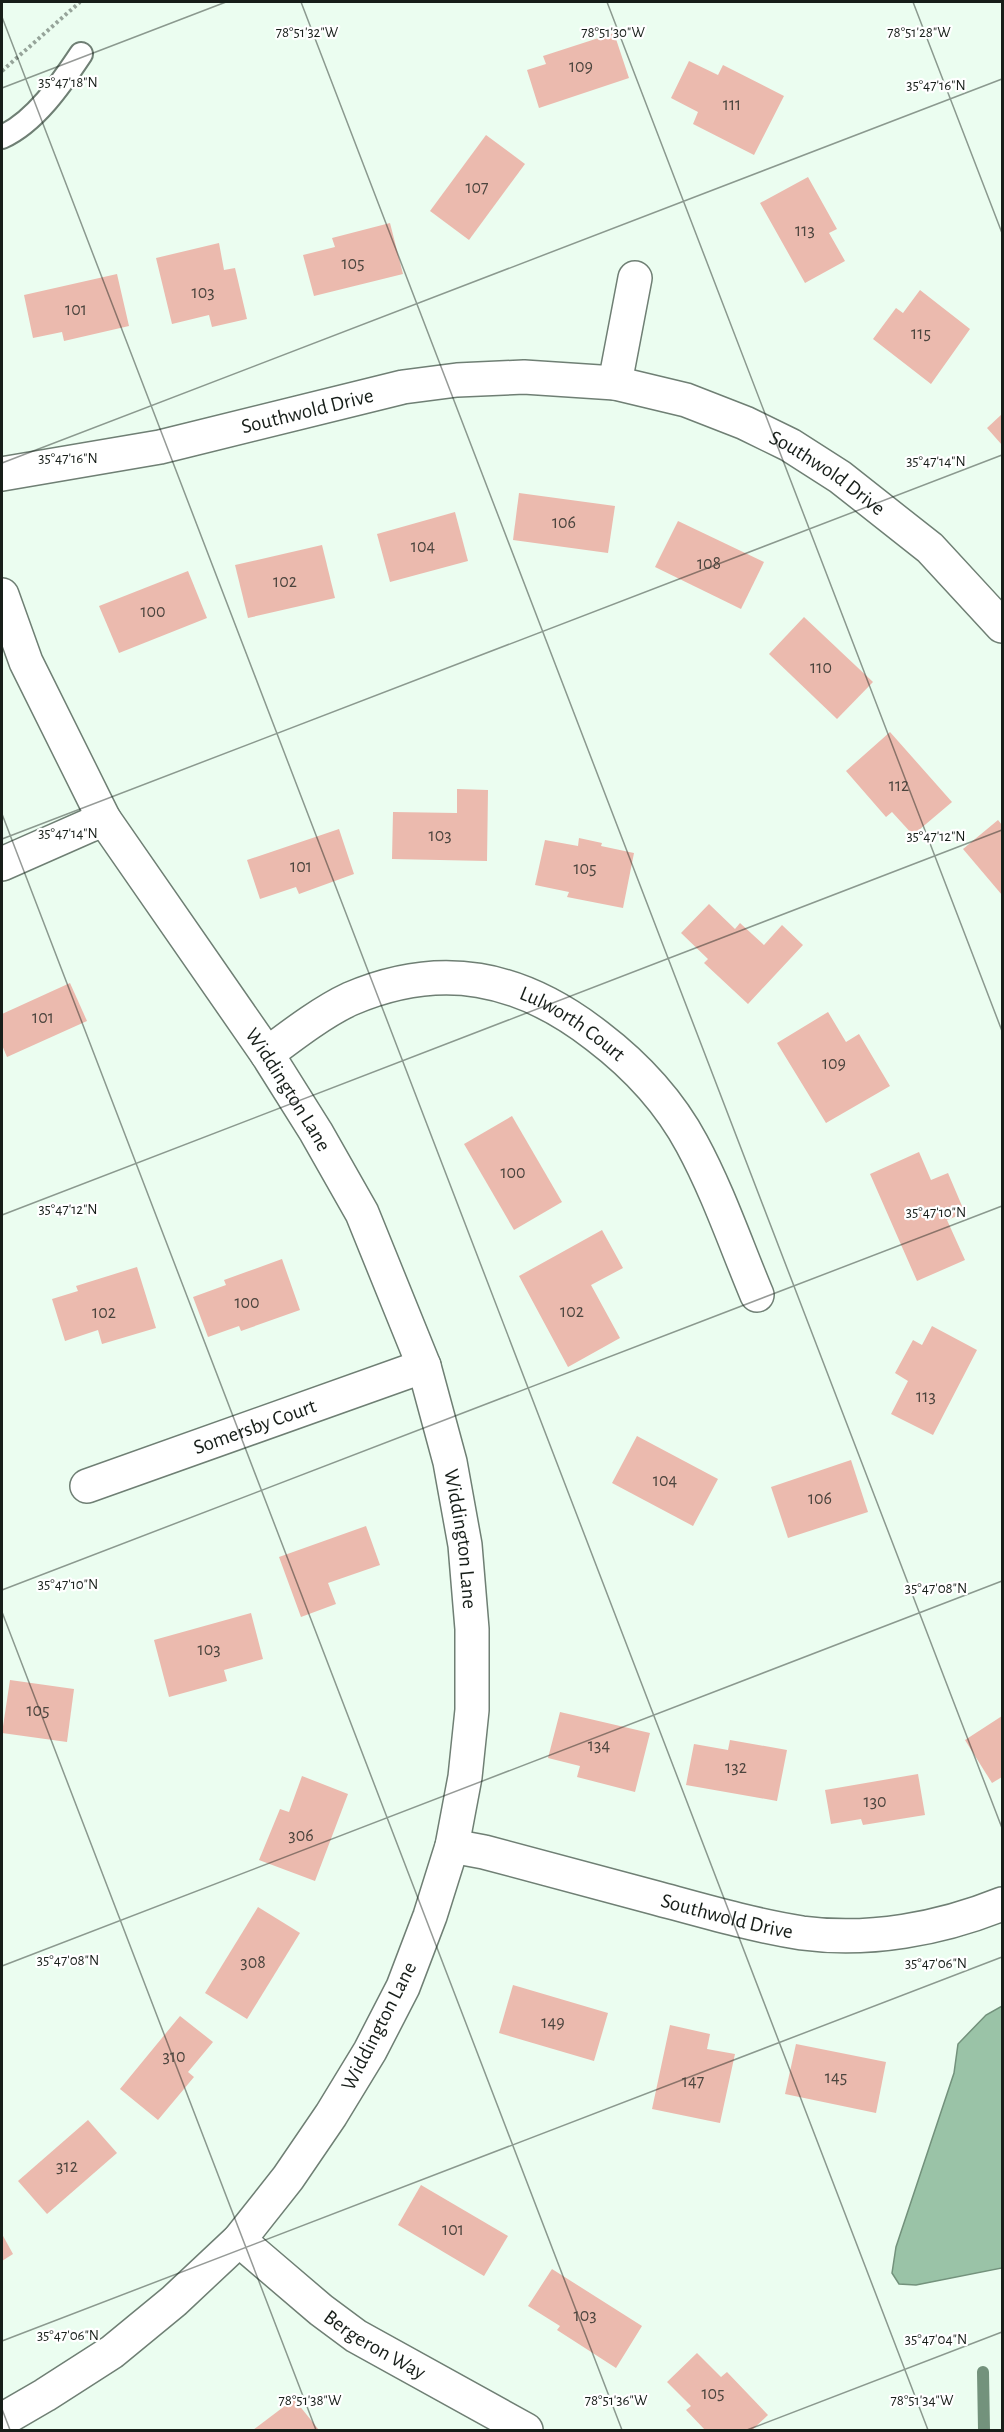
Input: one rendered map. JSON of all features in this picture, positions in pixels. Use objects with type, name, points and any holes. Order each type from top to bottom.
[{"type":"street","points":[[615,383],[635,278]]},
{"type":"street","name":"Southwold Drive","points":[[2,474],[160,447],[403,387],[457,380],[524,377],[615,383],[686,400],[745,423],[800,452],[840,477],[930,548],[1002,626]]},
{"type":"street","name":"Widdington Lane","points":[[2,595],[26,662],[104,819],[267,1054],[316,1132],[362,1213],[424,1366],[450,1462],[465,1545],[472,1629],[472,1710],[465,1777],[452,1846],[430,1916],[403,1987],[370,2051],[331,2115],[288,2178],[239,2240],[174,2301],[112,2352],[2,2420]]},
{"type":"street","points":[[2,864],[104,819]]},
{"type":"street","name":"Lulworth Court","points":[[267,1054],[293,1034],[349,1000],[399,983],[437,978],[477,979],[517,989],[550,1003],[616,1051],[650,1084],[675,1117],[692,1144],[711,1185],[757,1295]]},
{"type":"street","name":"Somersby Court","points":[[87,1486],[424,1366]]},
{"type":"street","name":"Southwold Drive","points":[[452,1846],[484,1852],[748,1923],[804,1933],[858,1935],[919,1929],[1002,1904]]},
{"type":"street","name":"Bergeron Way","points":[[239,2240],[321,2310],[356,2336],[526,2430]]},
{"type":"lane","points":[[2,136],[13,132],[53,95],[81,54]]},
{"type":"path","points":[[2,71],[80,2]]},
{"type":"shaded area","points":[[1002,2006],[1002,2268],[916,2285],[899,2284],[892,2273],[896,2247],[954,2073],[958,2044],[986,2015]]},
{"type":"building","points":[[614,33],[629,78],[539,108],[527,70],[546,64],[543,56]]},
{"type":"building","points":[[689,61],[718,75],[723,65],[784,96],[754,155],[693,124],[698,112],[671,98]]},
{"type":"building","points":[[486,135],[525,164],[469,240],[430,211]]},
{"type":"building","points":[[808,177],[837,229],[829,233],[845,261],[805,283],[760,203]]},
{"type":"building","points":[[390,223],[403,274],[314,296],[303,255],[335,247],[332,238]]},
{"type":"building","points":[[219,243],[224,270],[235,268],[247,319],[212,327],[209,315],[172,324],[156,258]]},
{"type":"building","points":[[117,274],[129,326],[64,341],[62,332],[33,338],[24,295]]},
{"type":"building","points":[[920,290],[970,329],[931,384],[873,339],[896,308],[903,313]]},
{"type":"building","points":[[1002,414],[1002,445],[987,428]]},
{"type":"building","points":[[519,493],[615,506],[608,553],[513,540]]},
{"type":"building","points":[[455,512],[468,561],[390,582],[377,534]]},
{"type":"building","points":[[678,521],[764,562],[741,609],[655,567]]},
{"type":"building","points":[[322,545],[335,598],[248,618],[235,565]]},
{"type":"building","points":[[188,571],[207,618],[119,653],[99,606]]},
{"type":"building","points":[[804,617],[873,682],[837,719],[769,654]]},
{"type":"building","points":[[890,732],[952,802],[913,835],[892,812],[886,817],[846,771]]},
{"type":"building","points":[[457,789],[488,790],[487,861],[392,859],[393,812],[457,813]]},
{"type":"building","points":[[998,820],[1002,825],[1002,895],[963,849]]},
{"type":"building","points":[[339,829],[354,874],[299,894],[296,887],[260,899],[247,860]]},
{"type":"building","points":[[579,838],[602,843],[601,846],[634,853],[623,908],[567,897],[569,892],[535,885],[545,840],[578,846]]},
{"type":"building","points":[[709,904],[735,929],[740,923],[764,945],[782,925],[803,945],[748,1004],[704,963],[708,959],[681,933]]},
{"type":"building","points":[[70,983],[87,1021],[7,1057],[2,1045],[2,1014]]},
{"type":"building","points":[[828,1012],[846,1042],[859,1034],[890,1086],[826,1123],[777,1043]]},
{"type":"building","points":[[512,1116],[562,1202],[514,1230],[464,1144]]},
{"type":"building","points":[[919,1152],[931,1180],[948,1173],[965,1213],[947,1220],[965,1260],[917,1281],[870,1174]]},
{"type":"building","points":[[602,1230],[623,1268],[591,1285],[620,1338],[568,1367],[519,1276]]},
{"type":"building","points":[[282,1259],[300,1310],[241,1331],[239,1326],[208,1337],[193,1297],[226,1285],[224,1280]]},
{"type":"building","points":[[137,1267],[156,1328],[102,1344],[98,1330],[65,1341],[52,1299],[78,1291],[76,1286]]},
{"type":"building","points":[[932,1326],[977,1350],[933,1435],[891,1414],[908,1381],[895,1373],[913,1340],[922,1345]]},
{"type":"building","points":[[637,1436],[718,1479],[693,1526],[612,1483]]},
{"type":"building","points":[[851,1460],[868,1512],[788,1538],[771,1487]]},
{"type":"building","points":[[366,1526],[380,1565],[328,1583],[336,1604],[301,1617],[279,1557]]},
{"type":"building","points":[[251,1613],[263,1659],[224,1670],[227,1681],[169,1697],[154,1640]]},
{"type":"building","points":[[10,1680],[74,1689],[67,1742],[2,1733]]},
{"type":"building","points":[[560,1712],[650,1733],[635,1792],[577,1777],[580,1766],[548,1758]]},
{"type":"building","points":[[1002,1716],[1002,1777],[992,1783],[965,1740]]},
{"type":"building","points":[[730,1740],[787,1750],[777,1801],[686,1785],[694,1744],[728,1750]]},
{"type":"building","points":[[918,1774],[925,1815],[863,1825],[861,1819],[831,1824],[825,1790]]},
{"type":"building","points":[[302,1776],[348,1794],[315,1881],[259,1860],[280,1809],[289,1812]]},
{"type":"building","points":[[258,1907],[300,1933],[247,2019],[205,1993]]},
{"type":"building","points":[[513,1985],[608,2013],[594,2061],[499,2033]]},
{"type":"building","points":[[180,2016],[213,2042],[188,2072],[194,2077],[158,2120],[120,2089]]},
{"type":"building","points":[[670,2025],[710,2034],[707,2049],[735,2054],[720,2123],[652,2109]]},
{"type":"building","points":[[796,2044],[886,2062],[876,2113],[785,2094]]},
{"type":"building","points":[[88,2120],[117,2153],[47,2214],[18,2181]]},
{"type":"building","points":[[421,2185],[508,2236],[484,2276],[398,2225]]},
{"type":"building","points":[[2,2234],[13,2254],[2,2261]]},
{"type":"building","points":[[552,2269],[642,2326],[616,2368],[557,2330],[560,2326],[528,2306]]},
{"type":"building","points":[[697,2353],[721,2377],[727,2372],[768,2415],[752,2430],[705,2430],[686,2410],[691,2406],[667,2382]]},
{"type":"building","points":[[294,2399],[319,2430],[253,2430]]},
{"type":"waterway","points":[[983,2372],[984,2430]]}]
